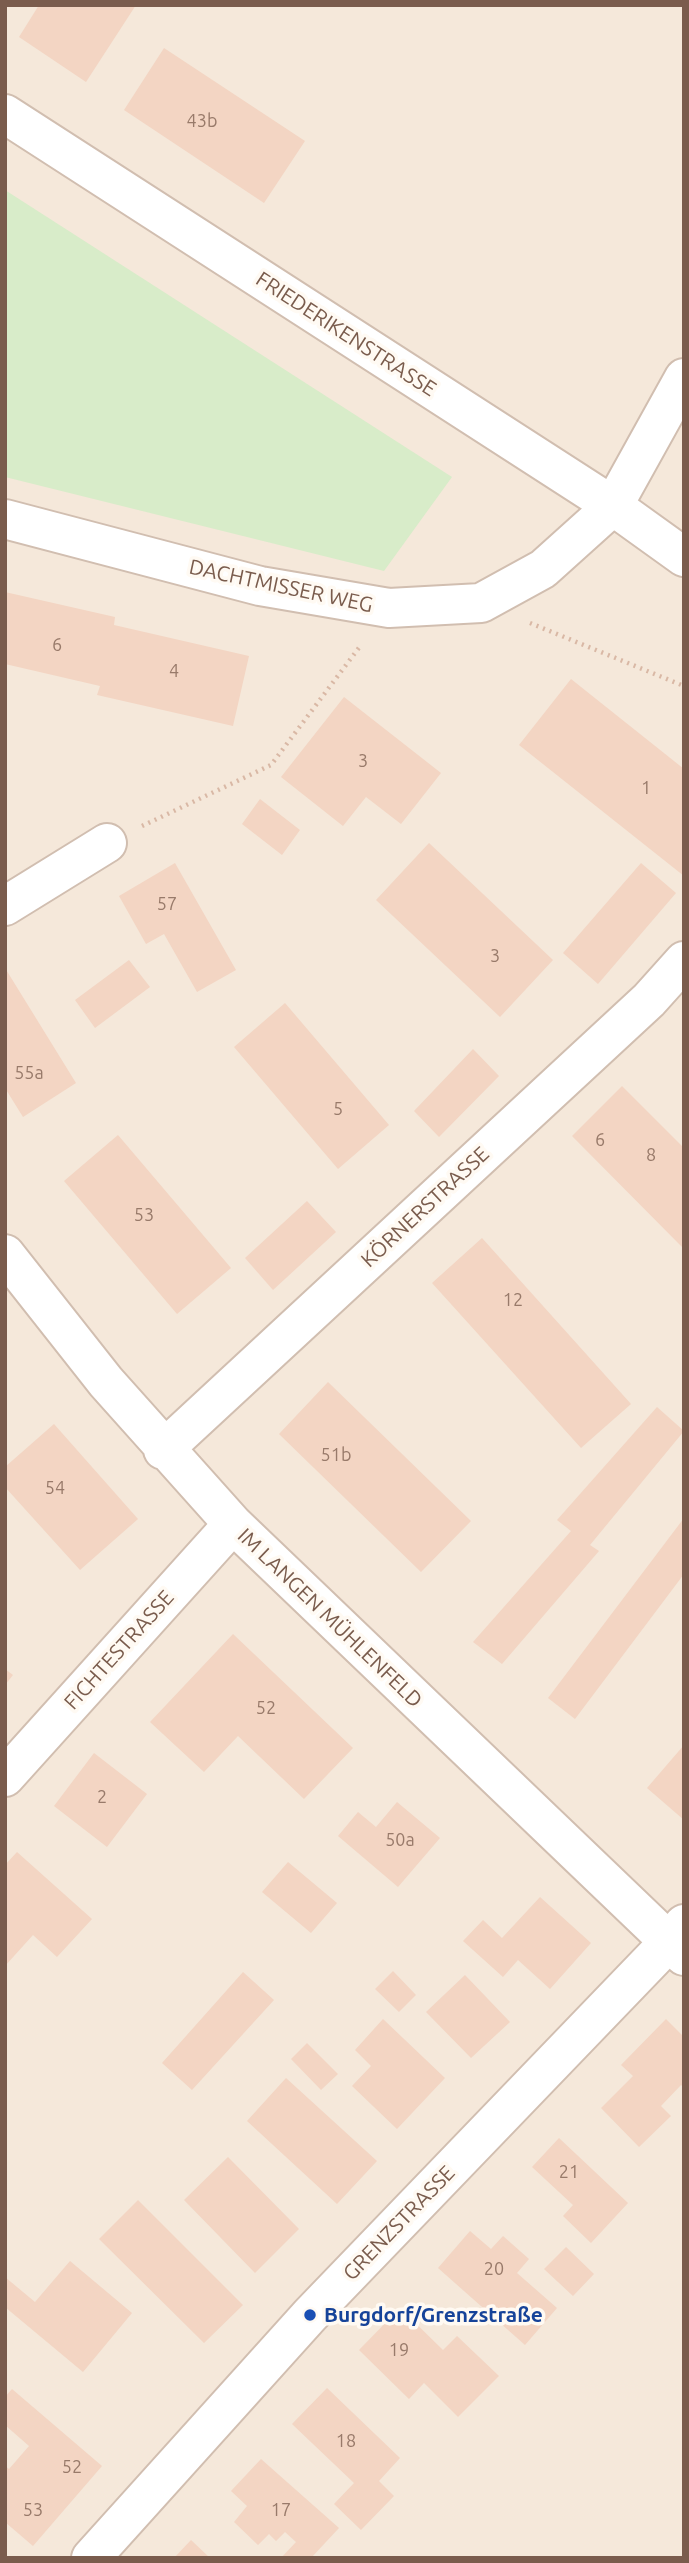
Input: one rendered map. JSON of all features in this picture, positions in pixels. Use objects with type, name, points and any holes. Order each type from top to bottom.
[{"type":"street","name":"FRIEDERIKENSTRASSE","points":[[5,114],[613,506],[684,557]]},
{"type":"street","name":"DACHTMISSER WEG","points":[[5,519],[260,586],[389,608],[481,603],[543,569],[613,506],[684,378]]},
{"type":"street","points":[[5,906],[107,843]]},
{"type":"street","name":"KÖRNERSTRASSE","points":[[163,1450],[649,1000],[684,961]]},
{"type":"street","name":"IM LANGEN MÜHLENFELD","points":[[5,1254],[163,1450],[233,1524],[679,1941]]},
{"type":"street","name":"FICHTESTRASSE","points":[[5,1777],[233,1524]]},
{"type":"street","name":"GRENZSTRASSE","points":[[91,2558],[310,2315],[679,1941]]},
{"type":"path","points":[[481,603],[684,686]]},
{"type":"path","points":[[107,843],[271,765],[389,608]]},
{"type":"shaded area","points":[[5,5],[684,5],[684,2558],[5,2558]]},
{"type":"green space","points":[[5,190],[452,477],[384,571],[5,477]]},
{"type":"building","points":[[39,5],[136,5],[86,82],[19,37]]},
{"type":"building","points":[[164,48],[305,141],[264,203],[124,110]]},
{"type":"building","points":[[5,592],[115,617],[114,625],[249,656],[233,726],[97,695],[100,686],[5,664]]},
{"type":"building","points":[[571,679],[684,769],[684,876],[519,745]]},
{"type":"building","points":[[344,697],[441,773],[401,824],[366,797],[343,826],[281,777]]},
{"type":"building","points":[[260,799],[300,830],[282,855],[242,824]]},
{"type":"building","points":[[429,843],[553,960],[500,1017],[376,900]]},
{"type":"building","points":[[175,863],[236,970],[197,992],[164,934],[146,944],[119,896]]},
{"type":"building","points":[[641,863],[676,893],[598,984],[563,953]]},
{"type":"building","points":[[129,960],[150,987],[95,1028],[75,1000]]},
{"type":"building","points":[[5,968],[76,1083],[23,1117],[5,1088]]},
{"type":"building","points":[[285,1003],[389,1125],[338,1169],[234,1047]]},
{"type":"building","points":[[473,1049],[499,1076],[439,1137],[414,1111]]},
{"type":"building","points":[[622,1086],[684,1148],[684,1249],[572,1136]]},
{"type":"building","points":[[118,1135],[231,1268],[177,1314],[64,1181]]},
{"type":"building","points":[[307,1201],[336,1232],[273,1290],[245,1258]]},
{"type":"building","points":[[482,1238],[631,1404],[581,1448],[432,1283]]},
{"type":"building","points":[[328,1382],[471,1521],[421,1572],[279,1434]]},
{"type":"building","points":[[657,1407],[684,1431],[590,1545],[599,1551],[502,1664],[473,1642],[571,1531],[557,1520]]},
{"type":"building","points":[[54,1424],[138,1519],[80,1570],[5,1487],[5,1467]]},
{"type":"building","points":[[684,1518],[684,1574],[575,1719],[548,1698]]},
{"type":"building","points":[[233,1634],[353,1748],[304,1799],[238,1736],[204,1772],[150,1722]]},
{"type":"building","points":[[5,1669],[13,1675],[5,1685]]},
{"type":"building","points":[[684,1745],[684,1820],[647,1788]]},
{"type":"building","points":[[94,1753],[147,1794],[107,1847],[54,1806]]},
{"type":"building","points":[[397,1802],[440,1838],[398,1887],[338,1836],[358,1812],[376,1827]]},
{"type":"building","points":[[17,1852],[92,1919],[57,1957],[33,1935],[5,1966],[5,1865]]},
{"type":"building","points":[[288,1862],[337,1903],[311,1933],[262,1892]]},
{"type":"building","points":[[540,1897],[591,1943],[550,1989],[518,1960],[503,1977],[463,1941],[483,1920],[502,1938]]},
{"type":"building","points":[[393,1971],[416,1995],[399,2012],[375,1989]]},
{"type":"building","points":[[243,1972],[274,2000],[192,2090],[162,2063]]},
{"type":"building","points":[[465,1975],[510,2022],[471,2058],[426,2012]]},
{"type":"building","points":[[383,2019],[445,2078],[397,2129],[352,2086],[371,2066],[355,2050]]},
{"type":"building","points":[[666,2019],[684,2037],[684,2088],[681,2085],[661,2106],[671,2116],[639,2147],[601,2108],[633,2076],[621,2065]]},
{"type":"building","points":[[307,2043],[338,2074],[321,2090],[291,2059]]},
{"type":"building","points":[[286,2078],[377,2161],[337,2204],[247,2121]]},
{"type":"building","points":[[559,2138],[628,2203],[591,2243],[563,2216],[573,2205],[532,2167]]},
{"type":"building","points":[[228,2157],[299,2229],[255,2273],[184,2200]]},
{"type":"building","points":[[138,2200],[243,2305],[204,2343],[99,2239]]},
{"type":"building","points":[[470,2231],[491,2249],[503,2236],[529,2259],[517,2273],[557,2308],[525,2345],[438,2268]]},
{"type":"building","points":[[566,2247],[594,2274],[573,2296],[544,2269]]},
{"type":"building","points":[[70,2261],[132,2313],[83,2372],[5,2307],[5,2277],[35,2302]]},
{"type":"building","points":[[400,2308],[443,2350],[457,2336],[499,2376],[458,2417],[424,2383],[409,2399],[359,2350]]},
{"type":"building","points":[[327,2388],[400,2458],[379,2481],[394,2496],[361,2530],[334,2504],[354,2483],[292,2424]]},
{"type":"building","points":[[12,2389],[102,2466],[33,2546],[5,2522],[5,2466],[9,2469],[29,2446],[5,2425],[5,2397]]},
{"type":"building","points":[[261,2459],[339,2528],[311,2558],[281,2558],[296,2542],[285,2532],[276,2541],[269,2534],[258,2545],[234,2522],[247,2506],[231,2491]]},
{"type":"building","points":[[191,2540],[210,2558],[174,2558]]},
{"type":"place","name":"Burgdorf/Grenzstraße","points":[[310,2315]]}]
